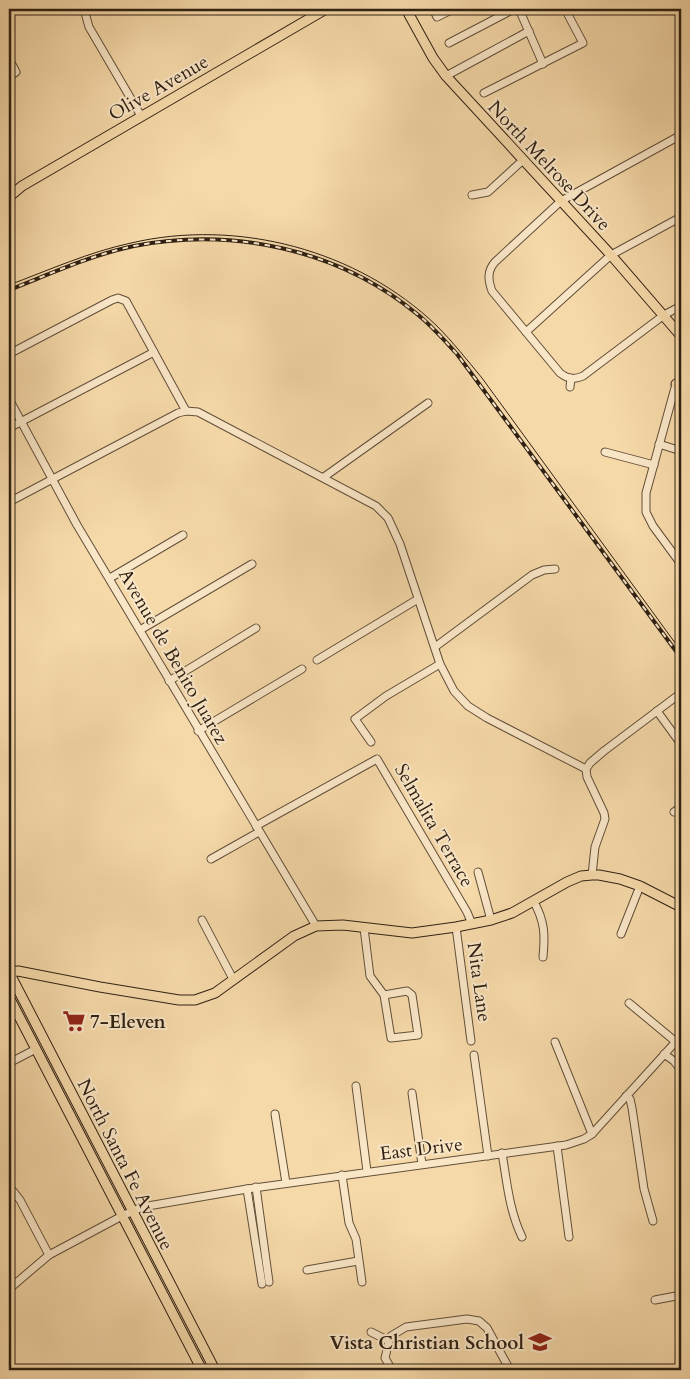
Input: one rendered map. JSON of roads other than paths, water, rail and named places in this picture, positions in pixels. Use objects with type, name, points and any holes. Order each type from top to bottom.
[{"type":"main road","name":"Olive Avenue","points":[[9,197],[22,186],[326,9]]},
{"type":"main road","name":"North Melrose Drive","points":[[406,9],[432,58],[446,76],[611,255],[681,336]]},
{"type":"main road","points":[[9,972],[18,971],[179,1000],[195,1000],[215,992],[294,936],[316,926],[343,925],[412,933],[456,927],[491,920],[512,913],[567,882],[581,876],[592,875],[620,879],[640,886],[681,907]]},
{"type":"main road","name":"North Santa Fe Avenue","points":[[9,972],[215,1370]]},
{"type":"main road","name":"North Santa Fe Avenue","points":[[9,997],[202,1370]]},
{"type":"street","points":[[84,9],[89,27],[141,116]]},
{"type":"street","points":[[433,9],[437,18],[453,9]]},
{"type":"street","points":[[449,43],[514,9]]},
{"type":"street","points":[[518,9],[543,64]]},
{"type":"street","points":[[484,92],[583,43],[565,9]]},
{"type":"street","points":[[446,76],[529,31]]},
{"type":"street","points":[[9,58],[16,72],[9,77]]},
{"type":"street","points":[[681,135],[561,201],[489,268],[488,282],[492,291],[560,374],[567,378],[577,379],[583,376],[664,315],[681,306]]},
{"type":"street","points":[[472,195],[488,192],[523,160]]},
{"type":"street","points":[[526,332],[611,255],[681,217]]},
{"type":"street","points":[[9,354],[118,298],[126,301],[131,308],[186,411]]},
{"type":"street","points":[[9,428],[154,352]]},
{"type":"street","points":[[570,387],[572,378]]},
{"type":"street","points":[[680,381],[659,444],[646,493],[646,512],[653,526],[681,564]]},
{"type":"street","name":"Avenue de Benito Juarez","points":[[9,398],[51,480],[198,731],[316,926]]},
{"type":"street","points":[[324,477],[428,403]]},
{"type":"street","points":[[9,502],[178,413],[186,411],[198,412],[376,506],[393,526],[440,664],[454,691],[468,706],[487,718],[586,769]]},
{"type":"street","points":[[659,444],[681,450]]},
{"type":"street","points":[[605,452],[654,465]]},
{"type":"street","points":[[110,578],[183,536]]},
{"type":"street","points":[[140,630],[252,564]]},
{"type":"street","points":[[435,647],[532,575],[544,570],[555,569]]},
{"type":"street","points":[[317,660],[418,599]]},
{"type":"street","points":[[169,680],[256,628]]},
{"type":"street","points":[[371,742],[355,718],[386,696],[440,664]]},
{"type":"street","points":[[198,731],[302,669]]},
{"type":"street","points":[[592,875],[595,847],[605,819],[587,777],[586,769],[604,750],[681,692]]},
{"type":"street","points":[[657,711],[681,744]]},
{"type":"street","name":"Selmalita Terrace","points":[[258,829],[378,759],[468,912],[472,924]]},
{"type":"street","points":[[674,812],[681,807]]},
{"type":"street","points":[[211,859],[258,829]]},
{"type":"street","points":[[478,872],[491,920]]},
{"type":"street","points":[[621,934],[640,886]]},
{"type":"street","points":[[534,902],[542,915],[545,935],[543,958]]},
{"type":"street","points":[[202,920],[234,979]]},
{"type":"street","name":"Nita Lane","points":[[456,927],[471,1041]]},
{"type":"street","points":[[364,928],[370,976],[384,995],[391,1038],[418,1035],[411,993],[407,991],[384,995]]},
{"type":"street","points":[[629,1003],[676,1042]]},
{"type":"street","name":"East Drive","points":[[9,1289],[49,1255],[142,1207],[256,1187],[557,1146],[584,1139],[592,1134],[681,1036]]},
{"type":"street","points":[[555,1042],[592,1134]]},
{"type":"street","points":[[9,1064],[36,1049]]},
{"type":"street","points":[[664,1054],[674,1061],[681,1070]]},
{"type":"street","points":[[474,1056],[488,1156]]},
{"type":"street","points":[[356,1086],[367,1171]]},
{"type":"street","points":[[412,1094],[422,1164]]},
{"type":"street","points":[[626,1096],[630,1099],[632,1108],[644,1189],[653,1221]]},
{"type":"street","points":[[275,1114],[286,1183]]},
{"type":"street","points":[[557,1146],[569,1236]]},
{"type":"street","points":[[502,1153],[510,1206],[522,1237]]},
{"type":"street","points":[[342,1175],[349,1224],[356,1239],[362,1282]]},
{"type":"street","points":[[9,1186],[20,1200],[49,1255]]},
{"type":"street","points":[[247,1189],[265,1283],[256,1187]]},
{"type":"street","points":[[307,1270],[358,1261]]},
{"type":"street","points":[[655,1300],[681,1295]]},
{"type":"street","points":[[392,1370],[386,1358],[391,1336],[406,1327],[467,1319],[479,1321],[487,1328],[510,1370]]},
{"type":"street","points":[[371,1332],[389,1340]]},
{"type":"tram line","points":[[9,285],[100,251],[131,243],[172,236],[213,235],[254,238],[294,247],[334,260],[371,277],[406,300],[449,338],[482,378],[681,651]]},
{"type":"railway","points":[[9,290],[102,254],[134,246],[171,241],[209,239],[283,248],[319,259],[353,273],[386,292],[417,314],[457,354],[681,658]]},
{"type":"place","name":"7-Eleven","points":[[74,1021]]},
{"type":"place","name":"Vista Christian School","points":[[540,1342]]}]
